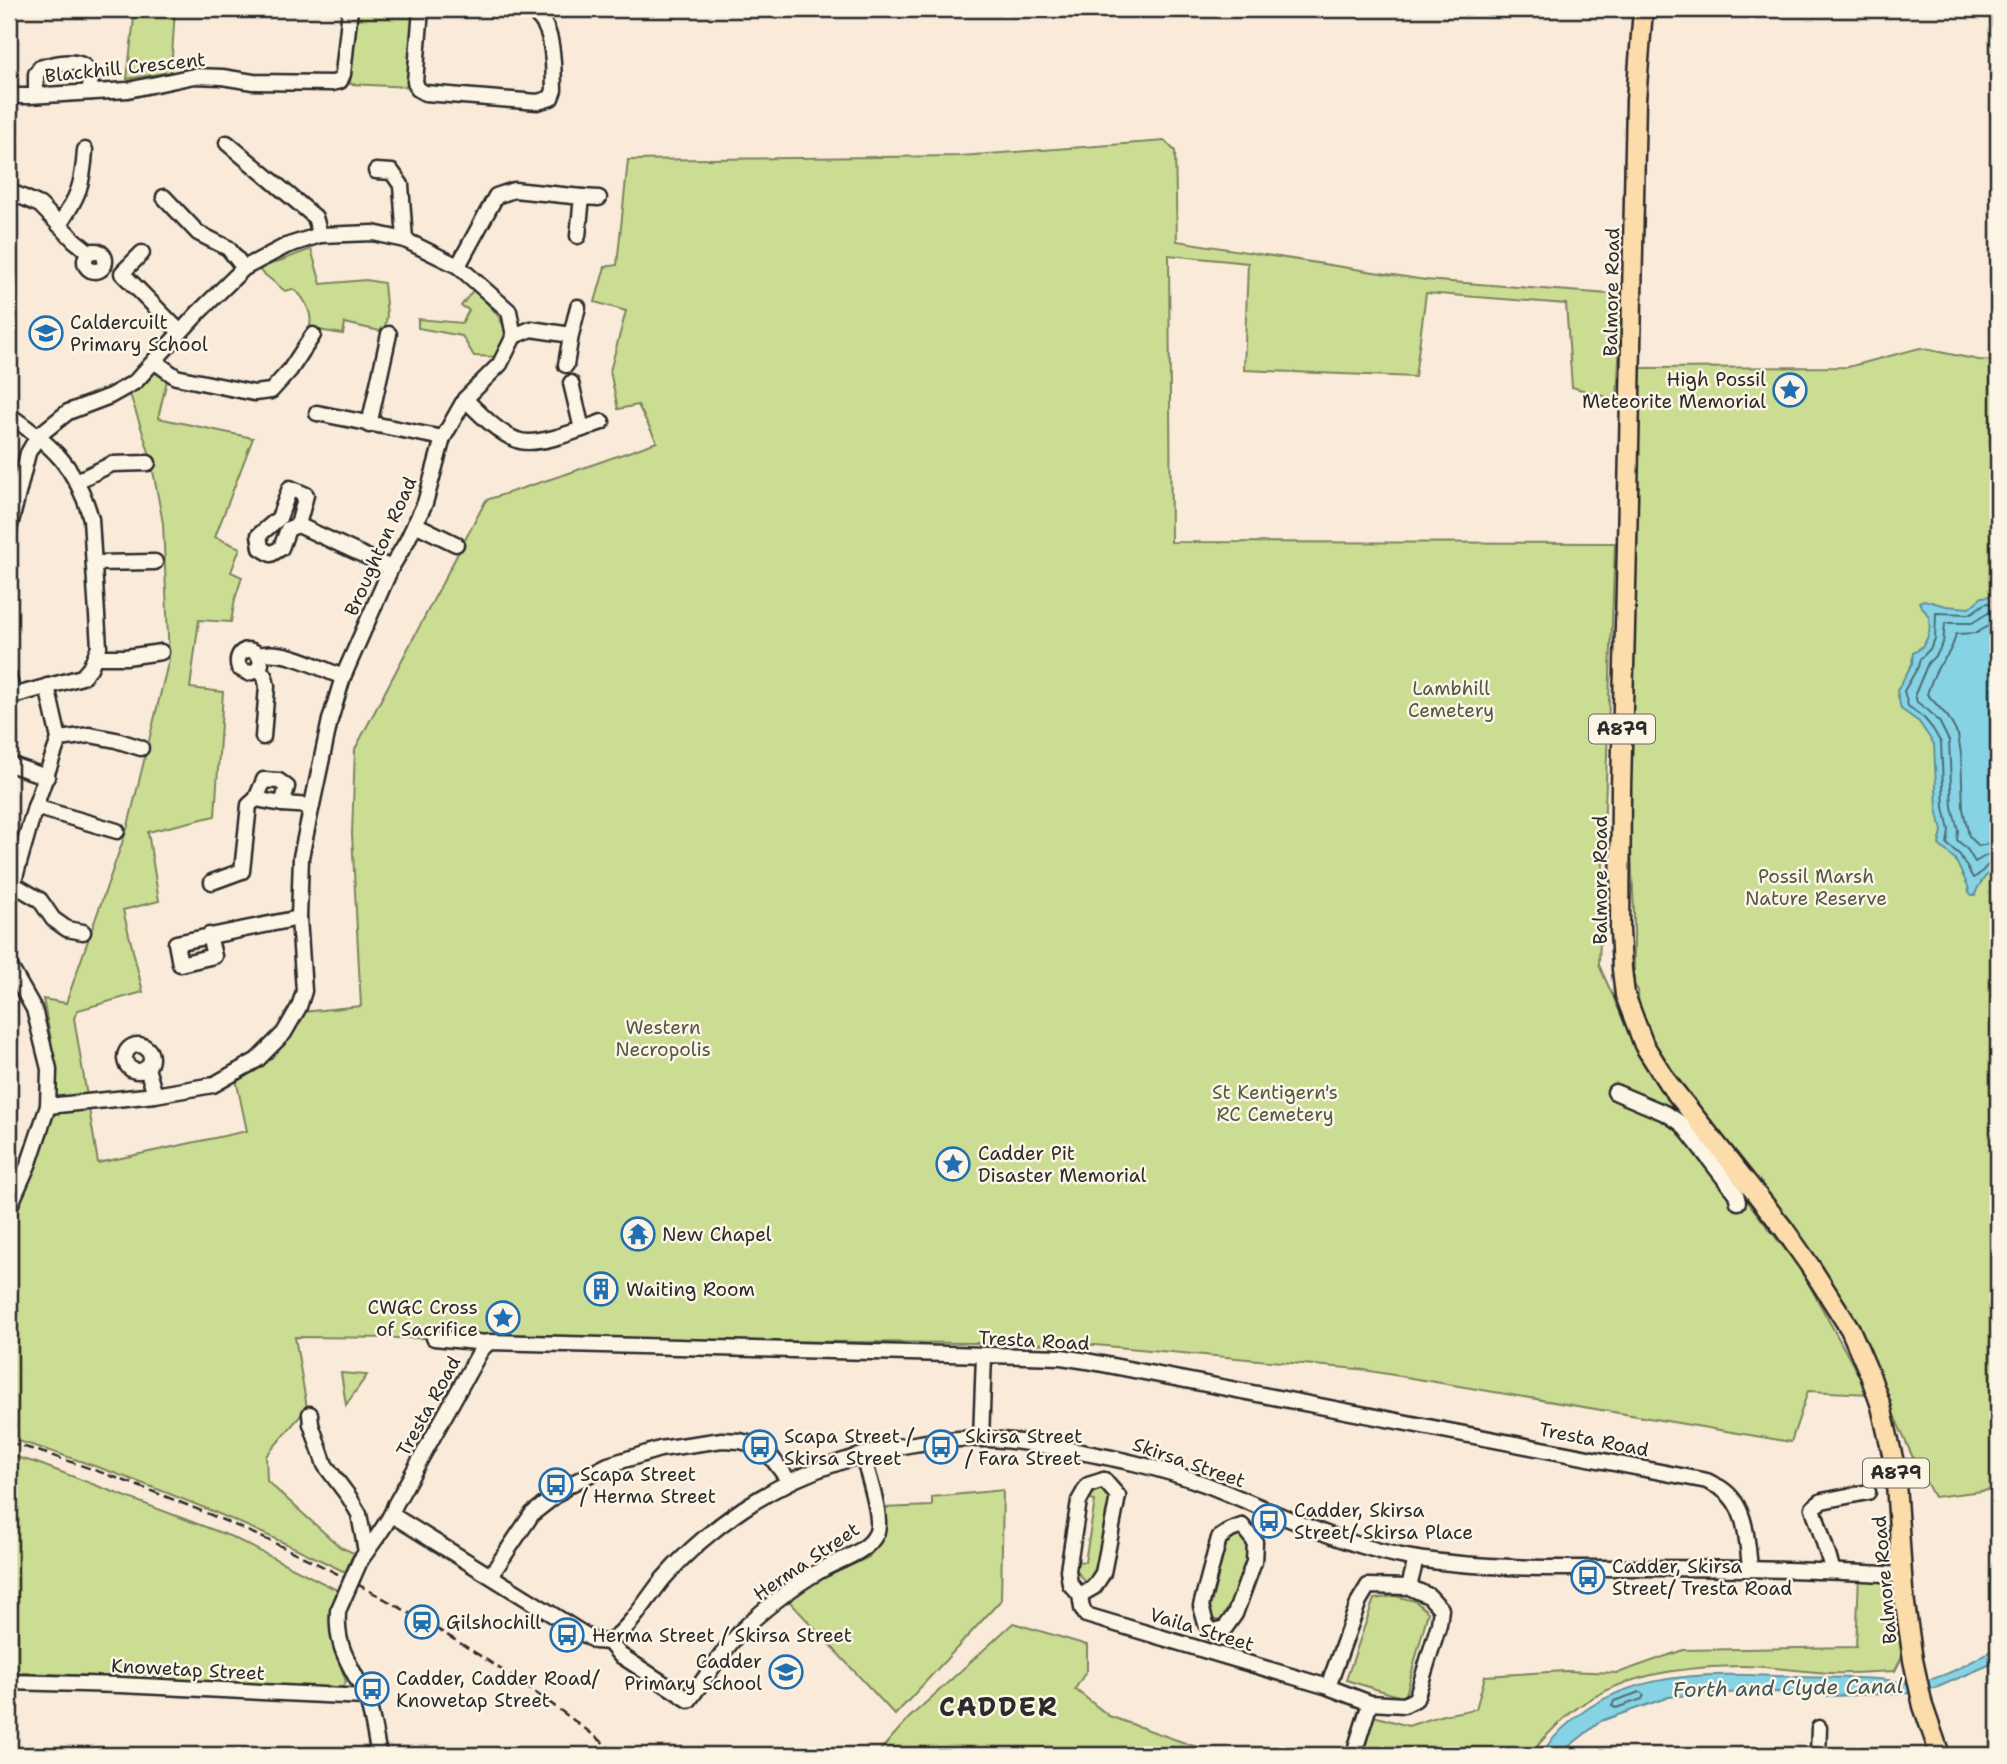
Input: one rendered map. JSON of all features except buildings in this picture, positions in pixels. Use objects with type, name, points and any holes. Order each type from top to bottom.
[{"type":"main road","name":"Balmore Road","points":[[1643,9],[1636,100],[1620,788],[1620,930],[1625,995],[1644,1045],[1668,1083],[1784,1229],[1850,1329],[1870,1375],[1890,1437],[1895,1466],[1902,1575],[1917,1681],[1941,1755]]},
{"type":"street","name":"Blackhill Crescent","points":[[9,96],[128,90],[194,76],[222,76],[253,82],[341,81],[350,9]]},
{"type":"street","points":[[421,9],[415,82],[418,89],[425,93],[538,102],[551,98],[554,90],[549,35],[544,22],[530,9]]},
{"type":"street","points":[[36,95],[36,74],[40,68],[78,63],[87,68],[91,92]]},
{"type":"street","points":[[227,144],[315,217],[320,235]]},
{"type":"street","points":[[59,225],[74,203],[84,177],[85,150]]},
{"type":"street","points":[[376,171],[392,172],[401,185],[405,240]]},
{"type":"street","points":[[458,266],[496,196],[514,190],[599,198]]},
{"type":"street","points":[[9,191],[40,205],[89,252]]},
{"type":"street","points":[[164,197],[198,233],[228,248],[244,268]]},
{"type":"street","points":[[578,236],[582,197]]},
{"type":"street","points":[[9,530],[28,453],[38,436],[68,412],[110,396],[135,382],[244,268],[286,246],[320,235],[373,233],[405,240],[458,266],[509,311],[514,336],[531,328],[571,335]]},
{"type":"street","points":[[142,253],[122,273],[180,332]]},
{"type":"street","points":[[566,365],[578,307]]},
{"type":"street","points":[[369,425],[389,334]]},
{"type":"street","points":[[154,361],[176,377],[254,393],[271,391],[290,370],[313,335]]},
{"type":"street","name":"Broughton Road","points":[[48,1106],[155,1095],[213,1085],[257,1060],[284,1033],[304,992],[299,918],[301,857],[330,720],[343,677],[391,568],[425,503],[443,438],[465,399],[500,364],[514,336]]},
{"type":"street","points":[[571,383],[582,429]]},
{"type":"street","points":[[465,399],[492,424],[518,441],[545,440],[602,422]]},
{"type":"street","points":[[317,413],[443,438]]},
{"type":"street","points":[[9,415],[61,457],[78,481],[91,519],[99,648],[82,677],[11,696],[9,678]]},
{"type":"street","points":[[78,481],[112,464],[148,463]]},
{"type":"street","points":[[415,524],[456,544]]},
{"type":"street","points":[[298,525],[391,568]]},
{"type":"street","points":[[94,563],[155,562]]},
{"type":"street","points":[[96,657],[126,657],[162,652]]},
{"type":"street","points":[[263,737],[267,686],[259,662],[267,653],[281,653],[343,677]]},
{"type":"street","points":[[47,686],[59,739],[13,884],[40,901],[53,919],[67,929],[83,932]]},
{"type":"street","points":[[59,739],[90,735],[141,748]]},
{"type":"street","points":[[9,764],[47,777]]},
{"type":"street","points":[[212,882],[242,871],[249,805],[257,799],[264,780],[279,781],[287,787],[282,804]]},
{"type":"street","points":[[257,799],[312,806]]},
{"type":"street","points":[[36,807],[117,831]]},
{"type":"street","points":[[209,935],[299,918]]},
{"type":"street","points":[[9,965],[34,1009],[49,1069],[48,1106],[29,1163],[9,1208]]},
{"type":"street","points":[[147,1068],[155,1095]]},
{"type":"street","points":[[1615,1092],[1667,1114],[1682,1124],[1736,1194],[1738,1202]]},
{"type":"street","points":[[434,1338],[487,1343]]},
{"type":"street","name":"Tresta Road","points":[[365,1697],[343,1654],[337,1626],[338,1611],[363,1556],[392,1515],[401,1493],[487,1343],[1061,1357],[1087,1361],[1707,1481],[1723,1490],[1735,1503],[1745,1528],[1750,1568]]},
{"type":"street","points":[[982,1439],[984,1356]]},
{"type":"street","points":[[310,1414],[325,1465],[359,1514],[363,1556]]},
{"type":"street","name":"Skirsa Street","points":[[609,1643],[688,1552],[741,1511],[789,1481],[863,1456],[929,1443],[982,1439],[1014,1441],[1109,1456],[1166,1471],[1323,1533],[1416,1559],[1536,1568],[1750,1568],[1902,1575]]},
{"type":"street","points":[[491,1576],[532,1514],[569,1485],[608,1465],[660,1449],[722,1440],[740,1441],[756,1445],[769,1454],[789,1481]]},
{"type":"street","name":"Herma Street","points":[[392,1515],[595,1641],[609,1643],[620,1655],[689,1700],[734,1639],[776,1600],[820,1570],[870,1544],[876,1536],[876,1506],[863,1456]]},
{"type":"street","points":[[1080,1595],[1094,1587],[1102,1573],[1108,1548],[1118,1496],[1104,1480],[1109,1456]]},
{"type":"street","name":"Vaila Street","points":[[1104,1480],[1088,1485],[1079,1501],[1068,1570],[1070,1584],[1080,1595],[1086,1615],[1328,1687],[1370,1703],[1404,1705],[1416,1699],[1441,1609],[1429,1596],[1409,1587]]},
{"type":"street","points":[[1833,1571],[1813,1508],[1822,1501],[1868,1492]]},
{"type":"street","points":[[1242,1526],[1249,1503]]},
{"type":"street","points":[[1212,1632],[1206,1624],[1201,1606],[1219,1538],[1242,1526]]},
{"type":"street","points":[[1212,1632],[1226,1628],[1235,1614],[1254,1562],[1255,1542],[1242,1526]]},
{"type":"street","points":[[1328,1687],[1359,1601],[1368,1586],[1409,1587],[1416,1559]]},
{"type":"street","points":[[1207,1651],[1212,1632]]},
{"type":"street","name":"Knowetap Street","points":[[9,1682],[365,1697]]},
{"type":"street","points":[[365,1697],[370,1708],[379,1755]]},
{"type":"street","points":[[1356,1747],[1370,1703]]},
{"type":"street","points":[[1818,1755],[1819,1728]]},
{"type":"green space","points":[[135,9],[175,9],[171,72],[127,79]]},
{"type":"green space","points":[[416,11],[410,87],[350,84],[358,12]]},
{"type":"green space","points":[[1165,141],[1175,151],[1177,241],[1425,280],[1622,295],[1617,400],[1572,387],[1566,304],[1426,293],[1415,377],[1244,370],[1248,263],[1169,255],[1171,542],[1615,543],[1599,965],[1634,1043],[1674,1107],[1801,1270],[1869,1394],[1808,1391],[1791,1442],[1358,1369],[1084,1344],[295,1337],[307,1408],[266,1456],[267,1481],[340,1547],[354,1553],[345,1572],[180,1498],[9,1438],[9,1192],[38,1114],[51,1092],[52,1045],[43,999],[66,1003],[128,826],[169,659],[163,523],[150,455],[129,391],[154,366],[168,376],[158,418],[253,438],[215,537],[240,548],[231,572],[242,577],[231,622],[199,620],[190,688],[223,692],[215,816],[148,832],[159,901],[123,910],[143,992],[78,1010],[74,1018],[98,1163],[247,1131],[236,1079],[278,1050],[302,1012],[361,1006],[352,834],[355,749],[486,500],[657,442],[638,405],[618,409],[610,371],[626,311],[595,302],[605,267],[617,265],[628,160],[960,156]]},
{"type":"green space","points":[[311,249],[321,284],[366,280],[384,283],[387,316],[384,332],[345,323],[343,334],[310,326],[309,310],[300,295],[292,289],[285,291],[258,269]]},
{"type":"green space","points":[[474,289],[497,314],[506,330],[498,357],[474,356],[462,336],[418,328],[418,319],[462,323],[469,310],[461,306]]},
{"type":"green space","name":"Possil Marsh Nature Reserve","points":[[1920,348],[1979,360],[1998,361],[1998,1489],[1934,1497],[1914,1460],[1859,1337],[1664,1065],[1639,1021],[1638,990],[1634,985],[1634,912],[1628,787],[1640,368],[1848,367]]},
{"type":"green space","points":[[341,1373],[367,1375],[346,1405]]},
{"type":"green space","points":[[9,1455],[37,1463],[232,1537],[337,1590],[331,1614],[331,1638],[346,1682],[342,1688],[9,1672]]},
{"type":"green space","points":[[1102,1486],[1111,1499],[1094,1578],[1087,1584],[1076,1570],[1076,1561],[1085,1562],[1095,1501],[1086,1499],[1088,1490]]},
{"type":"green space","points":[[1003,1490],[1001,1600],[895,1715],[789,1601],[816,1582],[869,1557],[885,1532],[883,1508],[932,1506],[932,1497]]},
{"type":"green space","points":[[1239,1533],[1251,1547],[1229,1615],[1219,1621],[1212,1619],[1209,1612],[1226,1544]]},
{"type":"green space","points":[[1859,1575],[1898,1578],[1903,1655],[1895,1671],[1831,1673],[1741,1666],[1665,1672],[1641,1678],[1595,1696],[1555,1727],[1530,1755],[1362,1755],[1374,1716],[1408,1726],[1443,1715],[1476,1709],[1485,1676],[1565,1671],[1618,1673],[1683,1650],[1856,1647]]},
{"type":"green space","points":[[1395,1596],[1415,1601],[1428,1612],[1405,1698],[1346,1680],[1374,1599]]},
{"type":"green space","points":[[1013,1623],[1087,1645],[1087,1670],[1075,1689],[1109,1716],[1219,1755],[876,1755],[909,1718]]},
{"type":"water","points":[[1998,591],[1998,866],[1984,879],[1975,895],[1972,895],[1955,859],[1939,845],[1942,831],[1937,808],[1934,744],[1919,722],[1901,709],[1897,691],[1912,664],[1913,653],[1925,643],[1929,634],[1929,618],[1919,602],[1924,600],[1969,608],[1982,597],[1993,596]]},
{"type":"water","name":"Forth and Clyde Canal","points":[[1998,1647],[1998,1661],[1938,1687],[1912,1693],[1832,1696],[1780,1692],[1709,1693],[1669,1697],[1601,1721],[1560,1755],[1540,1755],[1565,1726],[1593,1705],[1623,1690],[1656,1681],[1725,1675],[1921,1682],[1944,1675]]},
{"type":"railway","points":[[9,1442],[172,1499],[329,1570],[405,1610],[478,1654],[619,1755]]},
{"type":"place","name":"Caldercuilt Primary School","points":[[46,333]]},
{"type":"place","name":"High Possil Meteorite Memorial","points":[[1790,390]]},
{"type":"place","name":"Cadder Pit Disaster Memorial","points":[[953,1164]]},
{"type":"place","name":"New Chapel","points":[[638,1234]]},
{"type":"place","name":"Waiting Room","points":[[601,1289]]},
{"type":"place","name":"CWGC Cross of Sacrifice","points":[[503,1318]]},
{"type":"place","name":"Scapa Street / Skirsa Street","points":[[760,1447]]},
{"type":"place","name":"Skirsa Street / Fara Street","points":[[941,1447]]},
{"type":"place","name":"Scapa Street / Herma Street","points":[[556,1485]]},
{"type":"place","name":"Cadder, Skirsa Street/ Skirsa Place","points":[[1269,1521]]},
{"type":"place","name":"Cadder, Skirsa Street/ Tresta Road","points":[[1588,1577]]},
{"type":"place","name":"Gilshochill","points":[[422,1622]]},
{"type":"place","name":"Herma Street / Skirsa Street","points":[[567,1635]]},
{"type":"place","name":"Cadder Primary School","points":[[786,1672]]},
{"type":"place","name":"Cadder, Cadder Road/ Knowetap Street","points":[[372,1689]]},
{"type":"district","name":"CADDER","points":[[999,1707]]},
{"type":"park label","name":"Lambhill Cemetery","points":[[1451,699]]},
{"type":"park label","name":"Western Necropolis","points":[[663,1038]]},
{"type":"park label","name":"St Kentigern's RC Cemetery","points":[[1275,1103]]}]
